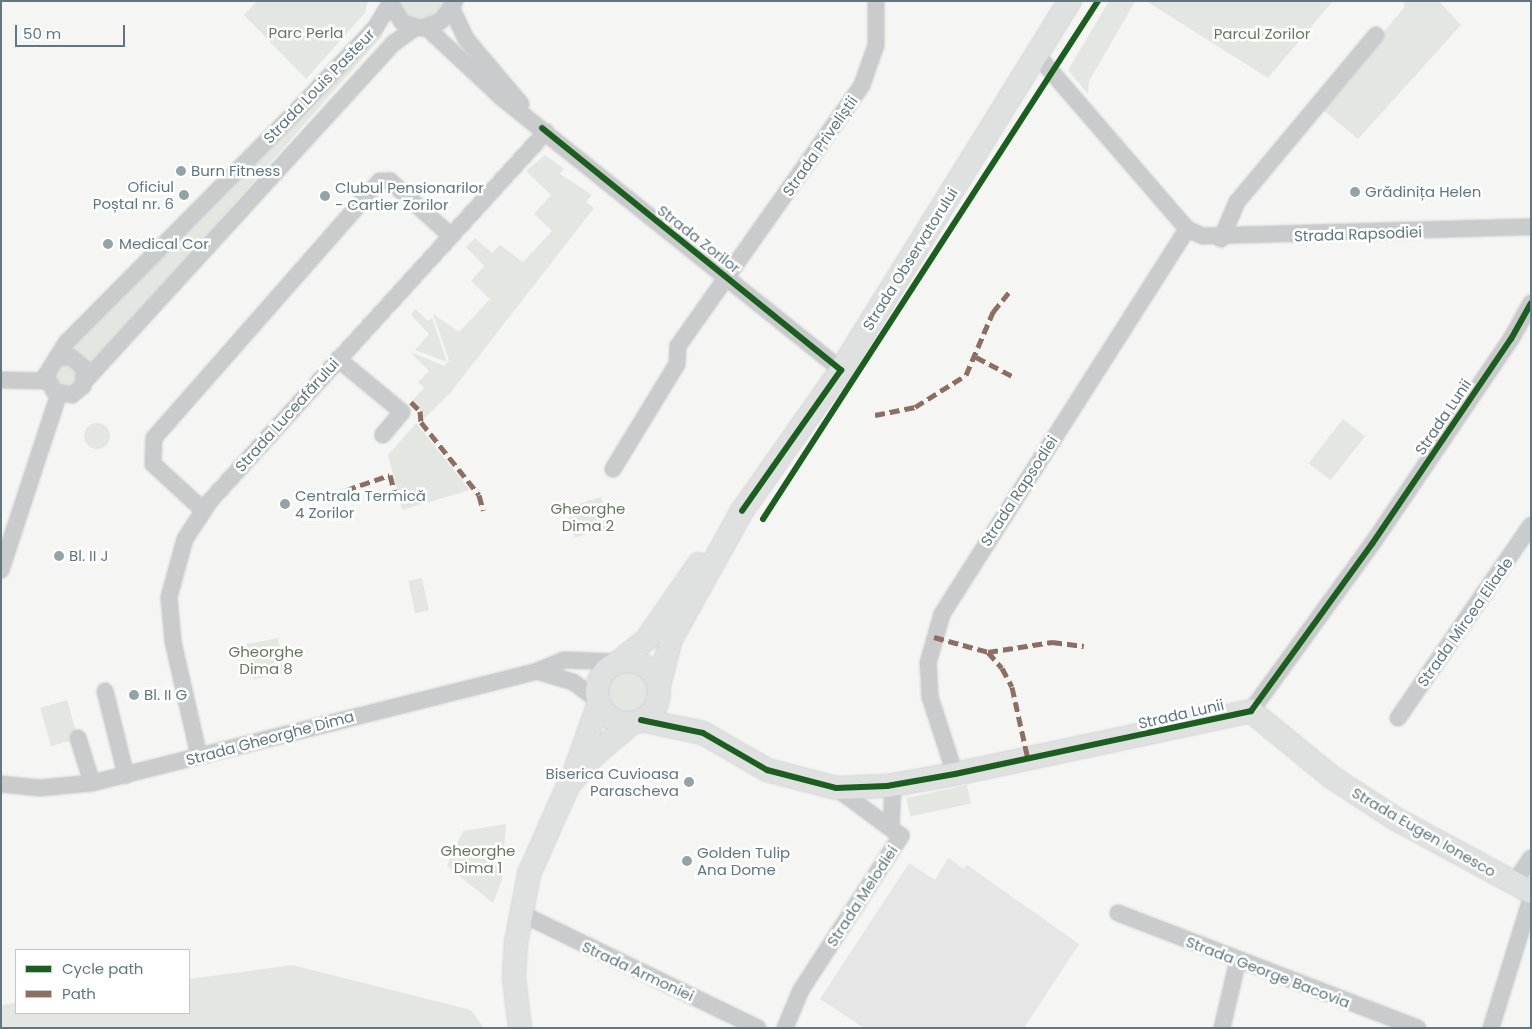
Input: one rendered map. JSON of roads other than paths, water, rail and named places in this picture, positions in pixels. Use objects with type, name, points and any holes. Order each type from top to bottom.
[{"type":"main road","name":"Strada Observatorului","points":[[659,686],[671,638],[742,511],[841,370],[1070,1]]},
{"type":"main road","name":"Strada Observatorului","points":[[619,662],[647,639],[723,531],[742,511]]},
{"type":"main road","points":[[520,1028],[514,978],[520,913],[548,823],[568,786],[598,702],[599,680],[619,662],[643,664],[659,686],[657,703],[593,756],[568,786]]},
{"type":"main road","name":"Strada Lunii","points":[[659,686],[703,733],[777,774],[836,788],[893,785],[954,774],[1251,711]]},
{"type":"main road","points":[[598,702],[609,717],[636,722]]},
{"type":"main road","name":"Strada Eugen Ionesco","points":[[1251,711],[1268,729],[1388,814],[1522,887]]},
{"type":"main road","name":"Strada Lunii","points":[[636,722],[703,733]]},
{"type":"street","name":"Strada Priveliștii","points":[[614,469],[676,364],[678,346],[862,85],[876,45],[876,1]]},
{"type":"street","name":"Strada Zorilor","points":[[390,3],[402,22],[421,27],[481,80],[841,370]]},
{"type":"street","name":"Strada Louis Pasteur","points":[[47,381],[48,369],[67,342],[375,28],[390,3]]},
{"type":"street","name":"Strada Zorilor","points":[[453,5],[466,39],[544,130]]},
{"type":"street","name":"Strada Zorilor","points":[[421,27],[442,22],[453,5]]},
{"type":"street","name":"Strada Louis Pasteur","points":[[59,394],[78,392],[85,381],[394,43],[421,27]]},
{"type":"street","points":[[1221,239],[1237,202],[1376,35]]},
{"type":"street","points":[[1037,55],[1187,229]]},
{"type":"street","name":"Strada Luceafărului","points":[[199,756],[173,642],[170,597],[185,539],[203,510],[451,236],[544,130]]},
{"type":"street","points":[[203,510],[153,464],[154,438],[380,181],[390,181],[451,236]]},
{"type":"street","name":"Strada Rapsodiei","points":[[954,774],[930,697],[928,663],[942,614],[1187,229],[1221,239],[1531,227]]},
{"type":"street","name":"Strada Lunii","points":[[1251,711],[1377,536],[1511,339],[1531,303]]},
{"type":"street","points":[[57,358],[77,359],[84,368],[85,381]]},
{"type":"street","points":[[338,359],[402,412],[383,435]]},
{"type":"street","points":[[1,380],[47,381],[59,394],[1,570]]},
{"type":"street","name":"Strada Mircea Eliade","points":[[1398,718],[1531,525]]},
{"type":"street","name":"Strada Gheorghe Dima","points":[[1,784],[40,788],[92,783],[537,671],[564,660],[619,662]]},
{"type":"street","points":[[537,671],[573,682],[598,702]]},
{"type":"street","points":[[105,691],[126,775]]},
{"type":"street","points":[[78,738],[92,783]]},
{"type":"street","points":[[892,828],[893,785]]},
{"type":"street","name":"Strada Melodiei","points":[[785,1028],[801,990],[901,836],[836,788]]},
{"type":"street","points":[[1522,887],[1531,858]]},
{"type":"street","points":[[1490,1028],[1531,899]]},
{"type":"street","name":"Strada Armoniei","points":[[520,913],[758,1028]]},
{"type":"street","name":"Strada George Bacovia","points":[[1118,913],[1418,1028]]},
{"type":"street","points":[[1222,1028],[1238,960]]},
{"type":"place","name":"Burn Fitness","points":[[181,171]]},
{"type":"place","name":"Grădinița Helen","points":[[1355,192]]},
{"type":"place","name":"Oficiul Poștal nr. 6","points":[[184,195]]},
{"type":"place","name":"Clubul Pensionarilor - Cartier Zorilor","points":[[325,196]]},
{"type":"place","name":"Medical Cor","points":[[108,244]]},
{"type":"place","name":"Centrala Termică 4 Zorilor","points":[[285,504]]},
{"type":"place","name":"Bl. II J","points":[[59,556]]},
{"type":"place","name":"Bl. II G","points":[[134,695]]},
{"type":"place","name":"Biserica Cuvioasa Parascheva","points":[[689,782]]},
{"type":"place","name":"Golden Tulip Ana Dome","points":[[687,861]]},
{"type":"park label","name":"Parc Perla","points":[[306,33]]},
{"type":"park label","name":"Parcul Zorilor","points":[[1262,34]]},
{"type":"park label","name":"Gheorghe Dima 2","points":[[588,516]]},
{"type":"park label","name":"Gheorghe Dima 8","points":[[266,660]]},
{"type":"park label","name":"Gheorghe Dima 1","points":[[478,858]]}]
